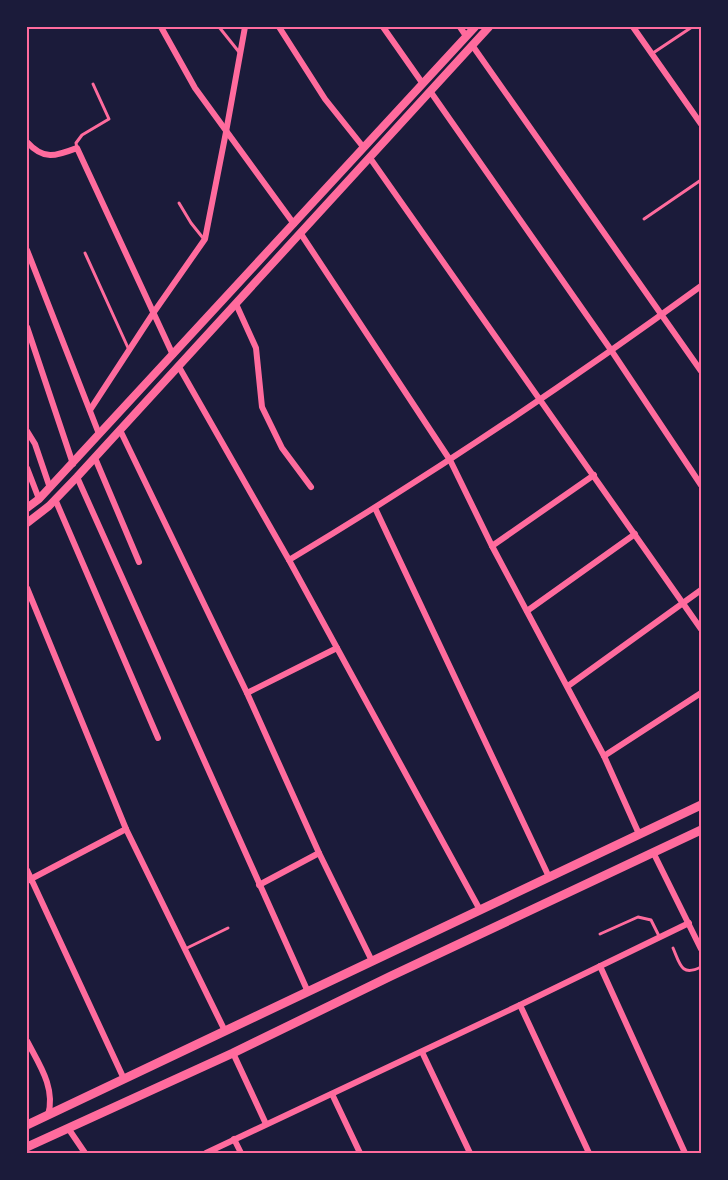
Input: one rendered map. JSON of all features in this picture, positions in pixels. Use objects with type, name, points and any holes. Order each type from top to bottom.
[{"type":"main road","points":[[27,507],[50,488],[475,27]]},
{"type":"main road","points":[[27,523],[55,500],[95,458],[489,27]]},
{"type":"main road","points":[[27,1125],[701,805]]},
{"type":"main road","points":[[27,1147],[233,1053],[701,830]]},
{"type":"street","points":[[161,27],[195,88],[294,224]]},
{"type":"street","points":[[90,410],[205,239],[244,27]]},
{"type":"street","points":[[279,27],[326,99],[364,148]]},
{"type":"street","points":[[383,27],[423,84]]},
{"type":"street","points":[[460,27],[466,36]]},
{"type":"street","points":[[633,27],[701,124]]},
{"type":"street","points":[[472,45],[701,371]]},
{"type":"street","points":[[430,91],[611,350],[701,485]]},
{"type":"street","points":[[28,145],[41,154],[52,156],[77,148],[173,356]]},
{"type":"street","points":[[370,158],[701,629]]},
{"type":"street","points":[[301,234],[450,460],[492,546],[604,756],[639,834]]},
{"type":"street","points":[[27,250],[99,434]]},
{"type":"street","points":[[289,560],[450,460],[701,286]]},
{"type":"street","points":[[236,304],[256,348],[262,407],[282,448],[310,487]]},
{"type":"street","points":[[27,327],[72,464]]},
{"type":"street","points":[[179,367],[338,648],[480,910]]},
{"type":"street","points":[[27,430],[35,444],[50,488]]},
{"type":"street","points":[[120,430],[248,693],[319,853],[372,961]]},
{"type":"street","points":[[95,458],[139,562]]},
{"type":"street","points":[[27,468],[39,499]]},
{"type":"street","points":[[492,546],[594,475]]},
{"type":"street","points":[[77,477],[308,992]]},
{"type":"street","points":[[55,500],[158,738]]},
{"type":"street","points":[[375,508],[549,877]]},
{"type":"street","points":[[527,611],[635,534]]},
{"type":"street","points":[[27,588],[126,829],[225,1031]]},
{"type":"street","points":[[568,686],[701,590]]},
{"type":"street","points":[[248,693],[338,648]]},
{"type":"street","points":[[604,756],[701,693]]},
{"type":"street","points":[[29,880],[126,829]]},
{"type":"street","points":[[653,852],[701,949]]},
{"type":"street","points":[[259,885],[319,853]]},
{"type":"street","points":[[27,870],[29,880],[124,1079]]},
{"type":"street","points":[[206,1153],[689,923]]},
{"type":"street","points":[[600,966],[685,1153]]},
{"type":"street","points":[[520,1005],[590,1153]]},
{"type":"street","points":[[27,1041],[49,1087],[51,1101],[48,1115]]},
{"type":"street","points":[[422,1052],[470,1153]]},
{"type":"street","points":[[233,1053],[266,1124]]},
{"type":"street","points":[[333,1094],[360,1153]]},
{"type":"street","points":[[68,1128],[85,1153]]},
{"type":"street","points":[[234,1140],[241,1153]]},
{"type":"lane","points":[[219,27],[240,53]]},
{"type":"lane","points":[[651,54],[692,27]]},
{"type":"lane","points":[[77,148],[76,143],[82,135],[109,119],[93,84]]},
{"type":"lane","points":[[644,219],[701,180]]},
{"type":"lane","points":[[178,203],[205,239]]},
{"type":"lane","points":[[86,253],[130,350]]},
{"type":"lane","points":[[600,934],[638,916],[651,921],[660,937]]},
{"type":"lane","points":[[185,949],[228,928]]},
{"type":"lane","points":[[673,948],[682,968],[686,971],[693,971],[701,967]]}]
